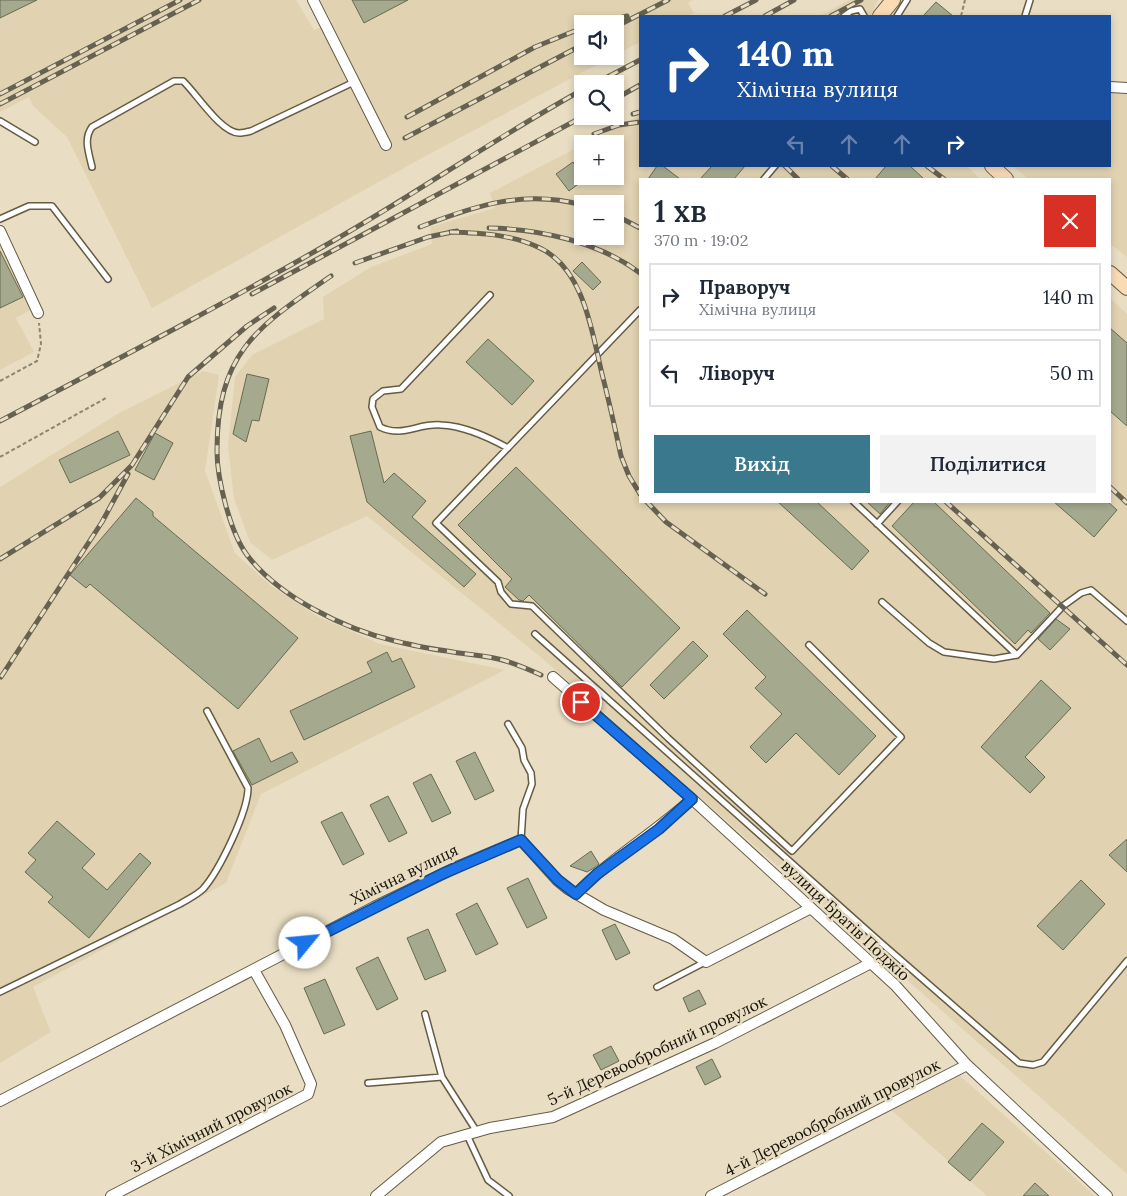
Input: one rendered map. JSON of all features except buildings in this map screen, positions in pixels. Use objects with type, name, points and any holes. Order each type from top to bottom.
[{"type":"main road","points":[[881,15],[892,0]]},
{"type":"main road","points":[[993,167],[1005,178]]},
{"type":"main road","points":[[1111,274],[1127,288]]},
{"type":"street","points":[[313,0],[386,145]]},
{"type":"street","points":[[1111,87],[1127,88]]},
{"type":"street","points":[[0,231],[38,313]]},
{"type":"street","name":"вулиця Братів Поджіо","points":[[553,677],[692,799],[895,985],[967,1065],[1107,1196]]},
{"type":"street","points":[[576,894],[597,874],[659,829],[692,799]]},
{"type":"street","points":[[521,840],[558,880],[576,894],[604,910],[673,939],[706,962],[811,908]]},
{"type":"street","name":"Хімічна вулиця","points":[[0,1101],[374,907],[521,840]]},
{"type":"street","name":"5-й Деревообробний провулок","points":[[376,1196],[441,1142],[472,1133],[553,1117],[715,1043],[871,963]]},
{"type":"street","name":"3-й Хімічний провулок","points":[[112,1196],[308,1094],[312,1084],[285,1025],[254,970]]},
{"type":"street","name":"4-й Деревообробний провулок","points":[[711,1196],[967,1065]]},
{"type":"lane","points":[[898,15],[907,0]]},
{"type":"lane","points":[[1025,15],[1030,0]]},
{"type":"lane","points":[[845,15],[851,11],[860,9],[863,15]]},
{"type":"lane","points":[[92,167],[86,140],[87,133],[92,127],[174,81],[183,81],[220,123],[230,131],[239,133],[250,131],[354,82]]},
{"type":"lane","points":[[0,121],[35,142]]},
{"type":"lane","points":[[765,178],[774,167]]},
{"type":"lane","points":[[0,219],[29,206],[52,206],[108,279]]},
{"type":"lane","points":[[490,294],[401,389],[383,391],[373,399],[372,407],[380,427],[391,433],[418,427],[443,425],[480,434],[508,448]]},
{"type":"lane","points":[[639,311],[436,523],[498,582],[501,592],[512,604],[532,606],[668,738],[792,852],[901,737],[809,645]]},
{"type":"lane","points":[[855,503],[1017,655]]},
{"type":"lane","points":[[877,524],[896,503]]},
{"type":"lane","points":[[882,602],[929,643],[944,652],[994,659],[1017,655],[1063,606],[1081,593],[1091,590],[1127,621]]},
{"type":"lane","points":[[535,634],[1019,1064],[1033,1066],[1043,1062],[1127,961]]},
{"type":"lane","points":[[0,992],[180,904],[202,891],[210,880],[243,815],[248,794],[248,788],[207,711]]},
{"type":"lane","points":[[508,724],[522,748],[524,760],[531,773],[532,784],[523,809],[521,840]]},
{"type":"lane","points":[[657,987],[706,962]]},
{"type":"lane","points":[[425,1014],[442,1078],[472,1133],[488,1180],[509,1196]]},
{"type":"lane","points":[[368,1083],[442,1078]]},
{"type":"path","points":[[961,15],[965,0]]},
{"type":"path","points":[[0,381],[37,361],[41,344],[38,313]]},
{"type":"path","points":[[0,457],[106,398]]},
{"type":"shaded area","points":[[0,0],[296,0],[314,30],[332,22],[320,0],[693,0],[688,3],[694,13],[690,15],[639,15],[639,43],[624,50],[624,15],[574,15],[574,65],[596,65],[574,75],[574,77],[422,158],[152,308],[67,137],[33,106],[29,97],[0,112]]},
{"type":"shaded area","points":[[849,0],[878,0],[871,15],[822,15]]},
{"type":"shaded area","points":[[1111,91],[1127,92],[1127,257],[1111,245],[1111,178],[1027,178],[1014,167],[1111,167]]},
{"type":"shaded area","points":[[639,116],[639,167],[968,167],[979,178],[639,178],[639,503],[1111,503],[1111,299],[1127,314],[1127,1174],[543,659],[367,516],[272,560],[250,542],[234,499],[228,446],[235,377],[252,355],[324,319],[323,297],[371,267],[432,244],[430,227],[495,208],[490,193],[574,149],[574,185],[624,185],[624,135],[601,135],[624,125]]},
{"type":"shaded area","points":[[0,244],[34,308],[16,318],[34,352],[0,370]]},
{"type":"shaded area","points":[[203,371],[219,375],[205,471],[235,553],[270,585],[317,616],[380,644],[505,670],[261,794],[226,883],[33,987],[51,1032],[0,1063],[0,487],[119,413]]},
{"type":"shaded area","points":[[958,1074],[1095,1196],[987,1196],[889,1108]]},
{"type":"railway","points":[[0,94],[180,0]]},
{"type":"railway","points":[[0,104],[199,0]]},
{"type":"railway","points":[[624,22],[668,0]]},
{"type":"railway","points":[[727,15],[756,0]]},
{"type":"railway","points":[[767,15],[794,0]]},
{"type":"railway","points":[[833,15],[861,0]]},
{"type":"railway","points":[[407,117],[535,47],[574,31]]},
{"type":"railway","points":[[405,138],[574,49]]},
{"type":"railway","points":[[611,75],[639,61]]},
{"type":"railway","points":[[624,94],[639,86]]},
{"type":"railway","points":[[0,421],[292,264],[364,223],[574,95]]},
{"type":"railway","points":[[633,114],[639,112]]},
{"type":"railway","points":[[252,294],[574,121]]},
{"type":"railway","points":[[594,134],[619,125],[639,122]]},
{"type":"railway","points":[[786,167],[797,178]]},
{"type":"railway","points":[[833,167],[846,178]]},
{"type":"railway","points":[[928,167],[943,178]]},
{"type":"railway","points":[[420,227],[460,212],[499,202],[519,199],[540,199],[561,200],[574,203]]},
{"type":"railway","points":[[624,220],[639,227]]},
{"type":"railway","points":[[489,228],[528,231],[568,239],[606,253],[639,272]]},
{"type":"railway","points":[[355,263],[428,237],[457,231]]},
{"type":"railway","points":[[450,232],[496,235],[529,243],[555,258],[567,271],[584,303],[590,321],[621,456],[629,476],[639,492]]},
{"type":"railway","points":[[331,276],[282,311],[262,328],[246,346],[234,366],[224,389],[219,417],[217,451],[219,476],[230,519],[241,545],[260,570],[276,584],[294,598],[334,620],[375,636],[434,649],[499,659],[541,675]]},
{"type":"railway","points":[[0,559],[99,498],[132,465],[188,377],[247,326],[274,308]]},
{"type":"railway","points":[[1,677],[102,522],[128,474]]},
{"type":"railway","points":[[1111,488],[1127,503]]},
{"type":"railway","points":[[648,503],[666,522],[765,594]]},
{"type":"railway","points":[[947,503],[1127,665]]},
{"type":"route","points":[[305,943],[442,874],[521,840],[558,880],[576,894],[597,874],[659,829],[692,799],[581,702]]}]
